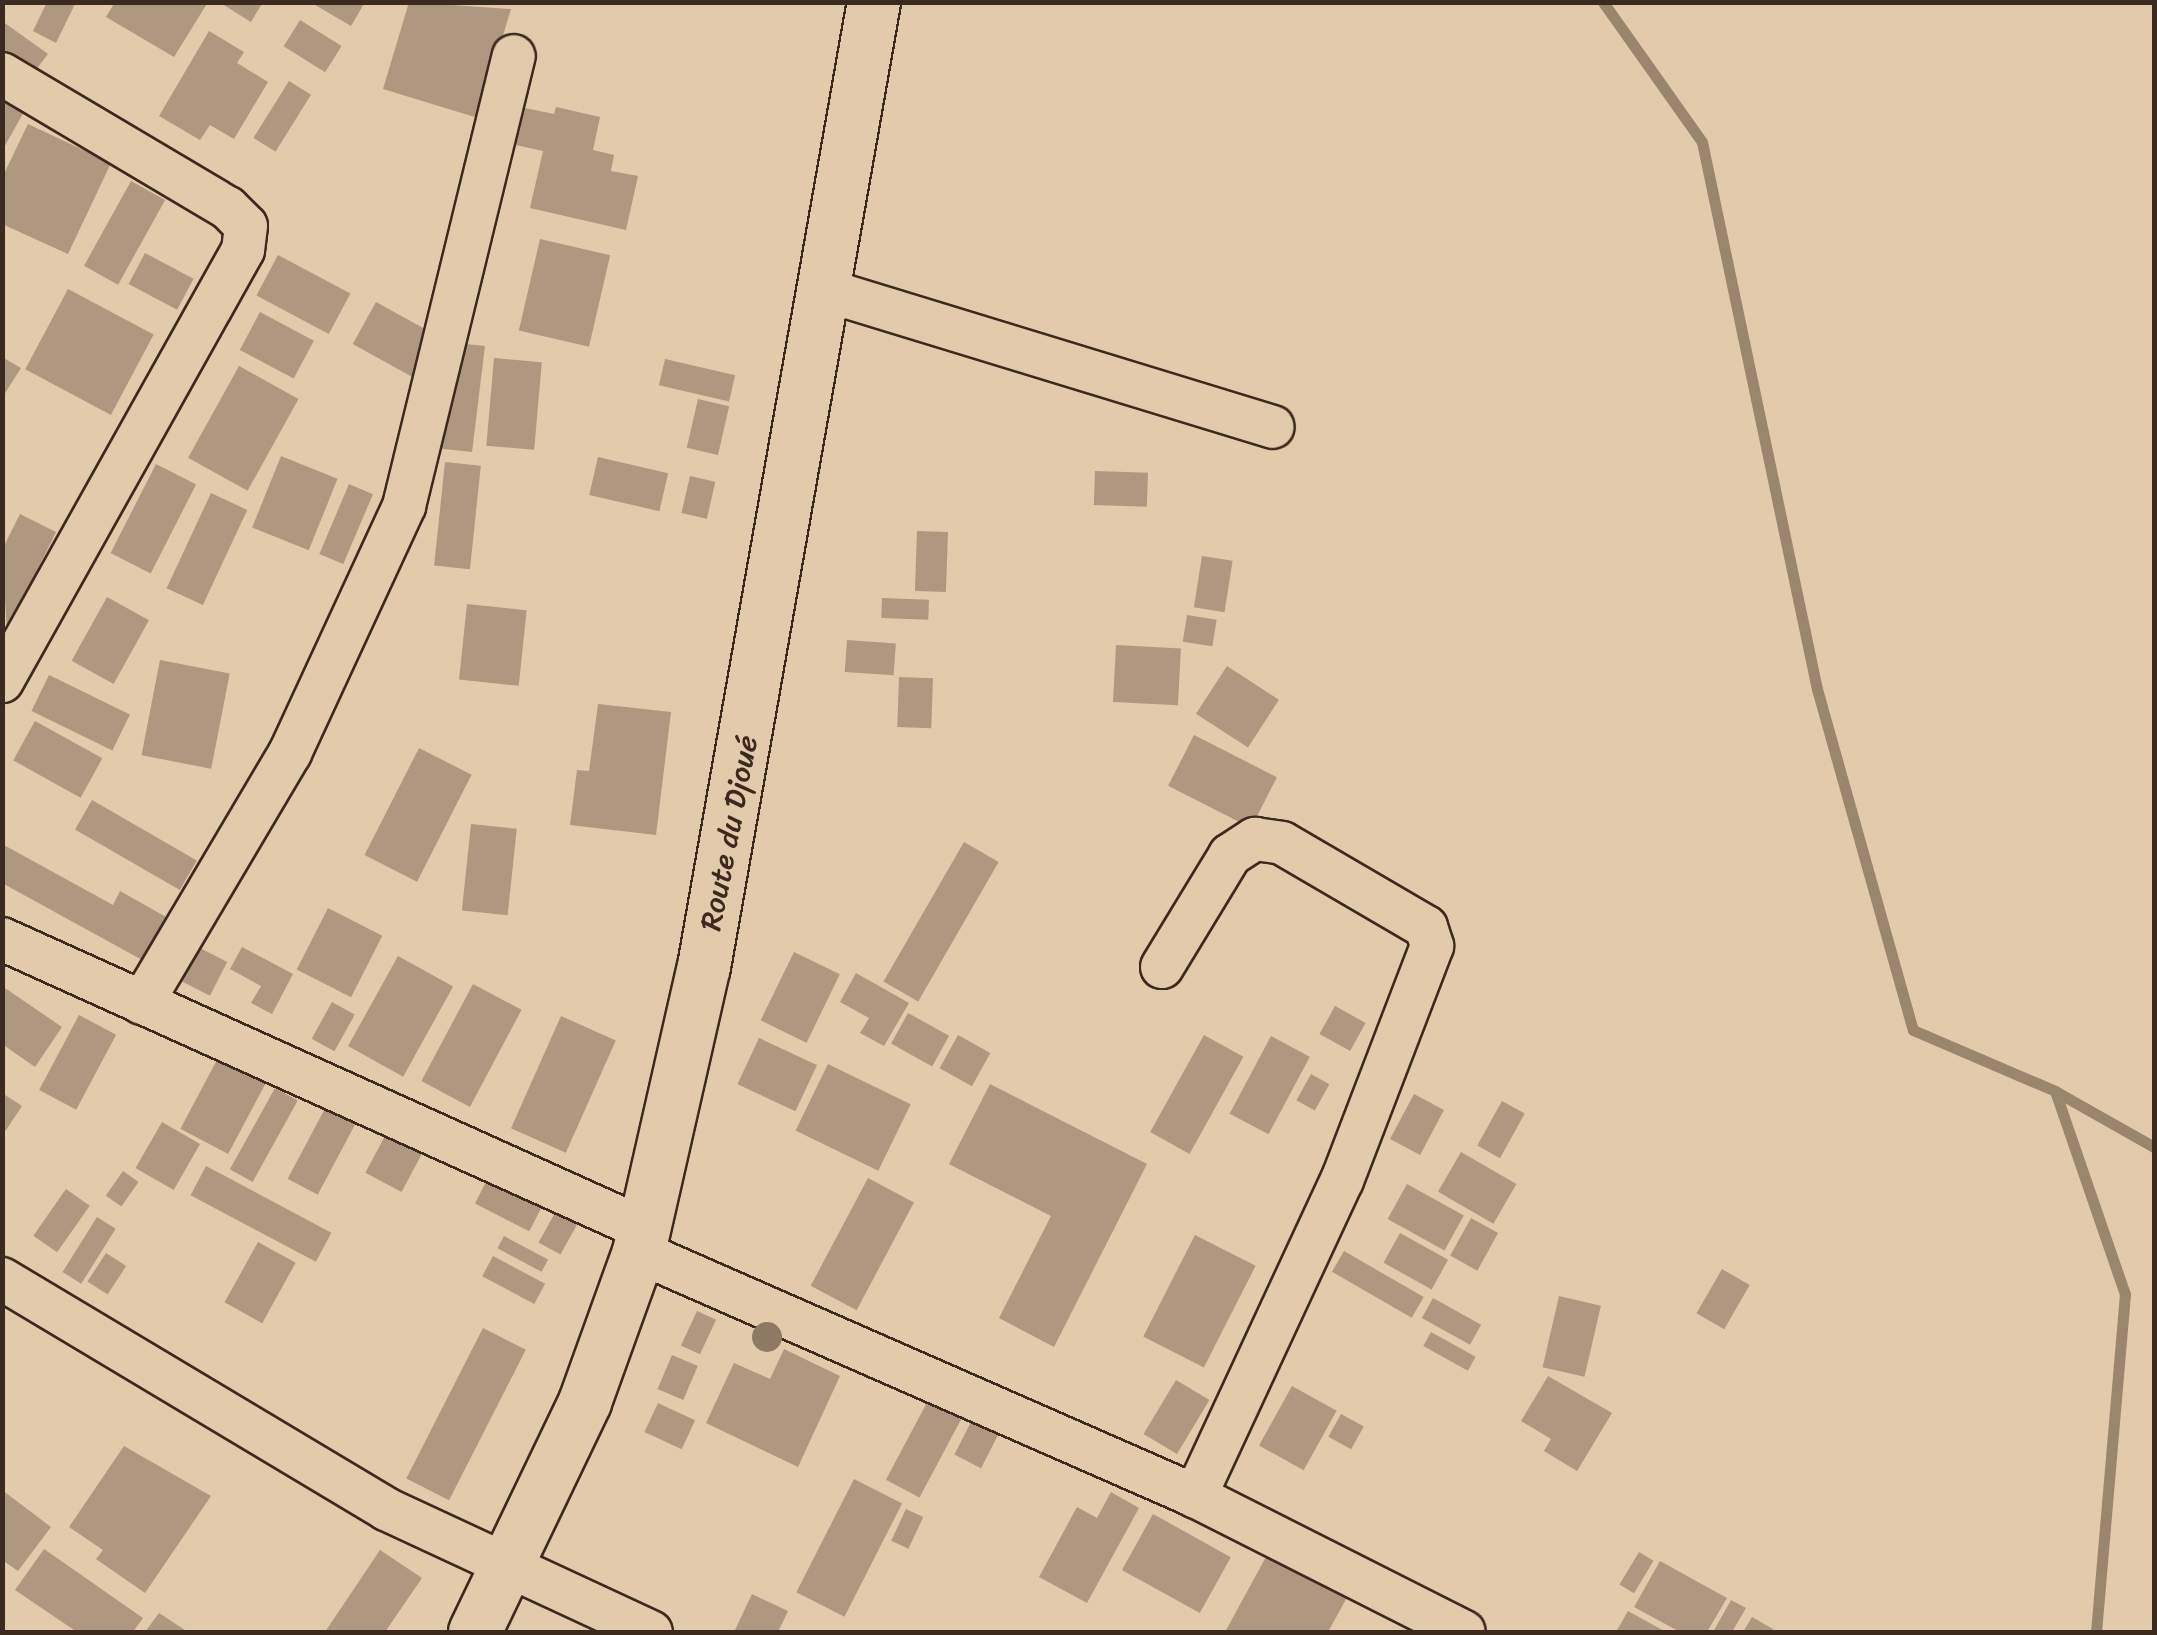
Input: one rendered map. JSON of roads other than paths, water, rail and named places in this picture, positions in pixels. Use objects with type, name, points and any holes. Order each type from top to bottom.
[{"type":"main road","name":"Route du Djoué","points":[[475,1632],[511,1565],[585,1402],[642,1241],[711,930],[874,2]]},
{"type":"street","points":[[142,1003],[290,753],[404,506],[514,56]]},
{"type":"street","points":[[2,74],[228,208],[246,226],[243,250],[2,680]]},
{"type":"street","points":[[825,290],[1274,427]]},
{"type":"street","points":[[1162,967],[1230,855],[1255,839],[1282,843],[1426,927],[1432,946],[1342,1180],[1195,1496]]},
{"type":"street","points":[[2,939],[1195,1496],[1464,1632]]},
{"type":"street","points":[[2,1279],[386,1509],[652,1632]]},
{"type":"waterway","points":[[1603,2],[1702,142],[1817,689],[1913,1030],[2055,1091],[2154,1147]]},
{"type":"waterway","points":[[2055,1091],[2125,1294],[2096,1632]]}]
